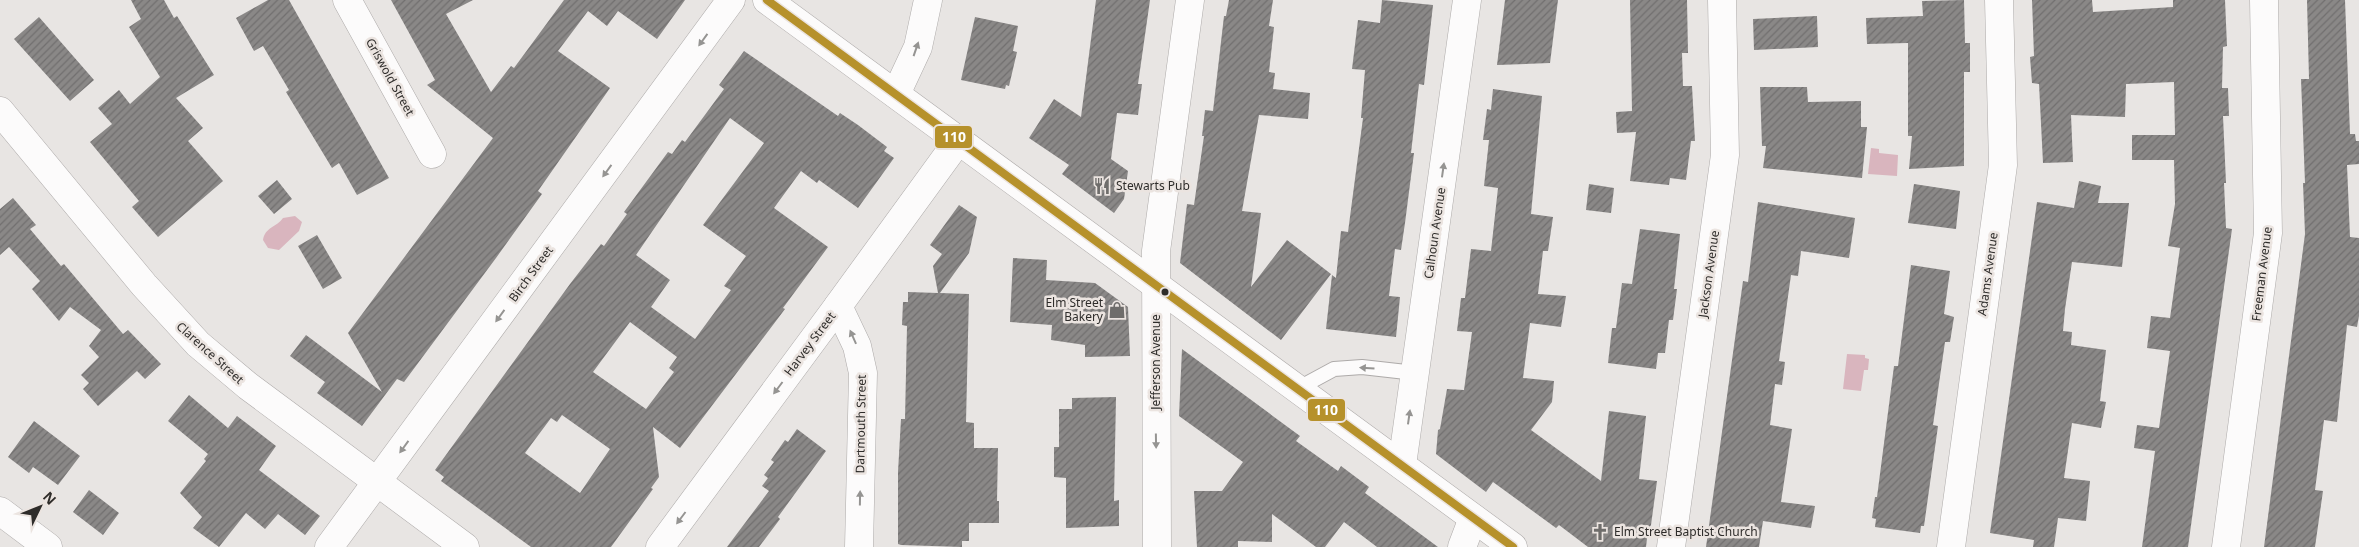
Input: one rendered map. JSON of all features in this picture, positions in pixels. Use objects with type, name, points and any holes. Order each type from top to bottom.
[{"type":"street","name":"Griswold Street","points":[[347,0],[432,154]]},
{"type":"street","name":"Birch Street","points":[[329,547],[731,0]]},
{"type":"street","points":[[767,0],[1513,547]]},
{"type":"street","points":[[896,94],[918,47],[928,0]]},
{"type":"street","name":"Jefferson Avenue","points":[[1158,547],[1157,245],[1190,0]]},
{"type":"street","name":"Calhoun Avenue","points":[[1402,465],[1467,0]]},
{"type":"street","name":"Jackson Avenue","points":[[1671,547],[1726,155],[1722,0]]},
{"type":"street","name":"Adams Avenue","points":[[1951,547],[2002,171],[1999,0]]},
{"type":"street","name":"Freeman Avenue","points":[[2226,547],[2268,233],[2264,0]]},
{"type":"street","name":"Clarence Street","points":[[0,111],[144,285],[198,344],[248,386],[465,547]]},
{"type":"street","name":"Harvey Street","points":[[660,547],[958,141]]},
{"type":"street","name":"Dartmouth Street","points":[[838,306],[857,346],[863,373],[859,547]]},
{"type":"street","points":[[0,511],[48,547]]},
{"type":"street","points":[[1462,547],[1474,518]]},
{"type":"lane","points":[[1297,389],[1334,370],[1362,367],[1415,374]]},
{"type":"shaded area","points":[[1871,148],[1879,149],[1879,153],[1898,155],[1897,176],[1868,174]]},
{"type":"shaded area","points":[[295,216],[302,222],[299,231],[279,250],[268,248],[263,240],[266,232],[283,218]]},
{"type":"shaded area","points":[[1847,354],[1865,355],[1865,358],[1869,359],[1868,370],[1864,370],[1861,391],[1843,389]]},
{"type":"building","points":[[131,0],[164,0],[174,18],[177,16],[214,75],[176,98],[203,128],[188,141],[223,181],[158,237],[132,207],[139,201],[90,142],[112,124],[98,108],[119,90],[130,104],[160,77],[129,27],[141,19]]},
{"type":"building","points":[[268,0],[289,0],[389,178],[357,195],[339,163],[332,168],[286,92],[289,90],[263,46],[254,51],[236,18]]},
{"type":"building","points":[[391,0],[473,0],[446,14],[491,92],[511,66],[514,68],[564,0],[685,0],[657,39],[618,11],[607,26],[588,11],[558,51],[610,88],[538,191],[542,194],[496,258],[404,382],[397,379],[362,426],[317,393],[325,382],[290,356],[306,335],[382,392],[348,333],[493,138],[427,85],[435,80]]},
{"type":"building","points":[[1096,0],[1150,0],[1138,84],[1142,84],[1138,115],[1117,113],[1111,159],[1128,171],[1124,199],[1114,213],[1062,174],[1069,165],[1029,138],[1054,99],[1081,117]]},
{"type":"building","points":[[1229,0],[1273,0],[1269,26],[1274,27],[1269,72],[1275,73],[1273,89],[1310,93],[1308,119],[1259,115],[1242,211],[1261,213],[1251,287],[1287,240],[1331,274],[1281,340],[1180,263],[1187,204],[1194,205],[1204,136],[1202,136],[1205,110],[1213,111],[1224,16],[1226,16]]},
{"type":"building","points":[[1382,0],[1433,5],[1424,85],[1419,84],[1411,153],[1414,153],[1401,250],[1395,249],[1389,296],[1400,297],[1396,337],[1326,329],[1332,275],[1336,278],[1341,231],[1348,232],[1363,118],[1361,118],[1365,70],[1352,69],[1358,20],[1380,23]]},
{"type":"building","points":[[1505,0],[1558,0],[1550,63],[1497,65]]},
{"type":"building","points":[[1630,0],[1687,0],[1688,53],[1682,53],[1683,86],[1692,86],[1695,141],[1691,141],[1686,180],[1670,178],[1669,185],[1630,181],[1636,132],[1617,133],[1616,112],[1632,111]]},
{"type":"building","points":[[1964,0],[1965,43],[1970,43],[1970,72],[1964,72],[1964,166],[1909,169],[1912,136],[1908,136],[1908,43],[1867,44],[1866,18],[1923,16],[1922,1]]},
{"type":"building","points":[[2032,0],[2092,0],[2093,12],[2173,7],[2173,0],[2225,0],[2227,46],[2223,47],[2222,88],[2228,88],[2229,116],[2223,116],[2226,183],[2224,183],[2226,228],[2232,229],[2188,547],[2142,547],[2155,451],[2134,448],[2137,425],[2159,428],[2170,351],[2147,348],[2151,316],[2170,318],[2180,248],[2168,246],[2175,204],[2174,160],[2132,160],[2132,135],[2175,135],[2174,82],[2126,84],[2125,117],[2071,115],[2073,162],[2043,163],[2039,84],[2032,83],[2030,57],[2034,56]]},
{"type":"building","points":[[2307,0],[2345,0],[2350,134],[2355,134],[2356,141],[2359,141],[2359,164],[2347,165],[2350,237],[2359,238],[2359,316],[2357,327],[2347,325],[2337,422],[2324,420],[2315,490],[2323,491],[2315,547],[2264,547],[2305,234],[2301,79],[2309,79]]},
{"type":"building","points":[[1817,16],[1818,47],[1754,50],[1753,19]]},
{"type":"building","points":[[39,17],[94,80],[70,101],[14,39]]},
{"type":"building","points":[[975,17],[1018,26],[1013,51],[1017,52],[1009,86],[1006,85],[1005,89],[961,80]]},
{"type":"building","points":[[744,51],[838,116],[840,113],[858,125],[887,147],[884,151],[894,158],[858,208],[819,180],[817,183],[801,171],[774,208],[828,247],[783,308],[785,309],[680,448],[653,427],[659,477],[651,488],[653,489],[611,547],[531,547],[441,481],[444,477],[435,470],[570,284],[601,244],[604,246],[627,214],[624,212],[668,152],[672,154],[682,140],[685,142],[724,89],[719,85]],"holes":[[[730,118],[764,143],[703,225],[746,256],[724,286],[731,290],[695,339],[651,307],[670,280],[636,255]],[[630,322],[677,357],[669,368],[674,372],[646,409],[593,372]],[[562,415],[610,449],[580,493],[525,453],[551,418],[557,422]]]},
{"type":"building","points":[[1760,87],[1807,87],[1808,102],[1861,101],[1861,127],[1867,127],[1862,178],[1763,168],[1766,146],[1762,146]]},
{"type":"building","points":[[1493,89],[1542,96],[1531,214],[1553,217],[1548,251],[1543,251],[1538,294],[1566,296],[1561,327],[1530,323],[1523,378],[1554,381],[1552,402],[1531,430],[1601,481],[1609,411],[1646,416],[1639,479],[1657,481],[1646,547],[1588,547],[1559,525],[1556,528],[1493,482],[1486,492],[1436,454],[1438,430],[1440,429],[1447,389],[1464,390],[1472,332],[1457,331],[1461,298],[1465,298],[1471,249],[1491,251],[1498,188],[1484,186],[1489,140],[1483,140],[1487,109],[1491,110]]},
{"type":"building","points":[[277,180],[292,199],[274,214],[258,196]]},
{"type":"building","points":[[2079,181],[2101,186],[2098,203],[2129,203],[2122,267],[2072,262],[2065,309],[2063,331],[2072,332],[2071,345],[2106,350],[2100,401],[2106,402],[2101,428],[2072,423],[2064,478],[2090,481],[2086,521],[2058,518],[2054,547],[2033,547],[2034,540],[1990,533],[2037,202],[2074,208]]},
{"type":"building","points":[[1589,184],[1614,188],[1611,213],[1586,210]]},
{"type":"building","points":[[1914,184],[1960,191],[1956,229],[1908,223]]},
{"type":"building","points":[[13,198],[36,225],[30,229],[61,266],[64,264],[123,334],[128,330],[161,364],[145,379],[137,371],[98,406],[83,389],[89,383],[81,375],[99,357],[89,346],[101,330],[70,307],[59,321],[32,289],[40,281],[9,247],[0,255],[0,209]]},
{"type":"building","points":[[1758,202],[1855,218],[1849,258],[1801,251],[1798,276],[1791,275],[1779,361],[1785,362],[1782,385],[1775,384],[1770,425],[1792,429],[1781,502],[1815,506],[1811,528],[1763,521],[1759,547],[1706,547],[1743,281],[1748,282]]},
{"type":"building","points":[[959,205],[977,217],[969,253],[940,293],[969,294],[966,422],[974,423],[974,448],[998,448],[997,501],[999,501],[999,523],[969,523],[969,541],[962,541],[962,547],[901,545],[898,544],[898,472],[901,419],[905,419],[907,326],[902,325],[903,302],[908,302],[908,292],[938,293],[933,266],[942,254],[930,245]]},
{"type":"building","points":[[1640,229],[1680,234],[1674,289],[1677,289],[1673,320],[1669,320],[1665,353],[1658,353],[1656,369],[1608,363],[1612,328],[1616,328],[1622,283],[1632,284]]},
{"type":"building","points":[[317,235],[342,278],[323,289],[298,246]]},
{"type":"building","points":[[1013,258],[1047,260],[1046,280],[1095,283],[1128,307],[1130,356],[1085,357],[1085,345],[1051,340],[1052,325],[1010,322]]},
{"type":"building","points":[[1911,265],[1950,271],[1944,314],[1954,317],[1950,342],[1945,342],[1933,425],[1938,426],[1924,526],[1921,526],[1920,533],[1875,527],[1876,519],[1872,518],[1875,497],[1877,497],[1894,366],[1898,366]]},
{"type":"building","points":[[1182,349],[1300,436],[1296,441],[1338,471],[1341,466],[1369,487],[1365,493],[1438,547],[1377,547],[1344,522],[1325,547],[1316,547],[1272,514],[1272,542],[1238,541],[1238,547],[1197,547],[1194,491],[1222,491],[1243,462],[1179,416]]},
{"type":"building","points":[[189,395],[228,428],[237,416],[276,446],[259,470],[320,516],[305,535],[278,514],[265,529],[246,513],[219,547],[193,528],[202,517],[180,493],[206,461],[204,459],[208,454],[168,421]]},
{"type":"building","points":[[1116,397],[1114,501],[1119,500],[1119,526],[1066,528],[1066,478],[1054,477],[1054,447],[1059,447],[1059,409],[1072,409],[1072,398]]},
{"type":"building","points":[[34,421],[80,456],[58,485],[33,467],[29,473],[8,457]]},
{"type":"building","points":[[797,429],[826,451],[778,517],[780,519],[759,547],[727,547],[769,491],[762,486],[768,478],[764,475],[774,462],[771,460],[785,440],[788,442]]},
{"type":"building","points":[[89,490],[119,513],[103,535],[73,512]]},
{"type":"transit line","name":"110","points":[[767,0],[1513,547]]},
{"type":"place","name":"Stewarts Pub","points":[[1102,186]]},
{"type":"place","name":"Elm Street Bakery","points":[[1117,310]]},
{"type":"place","name":"Elm Street Baptist Church","points":[[1600,532]]}]
